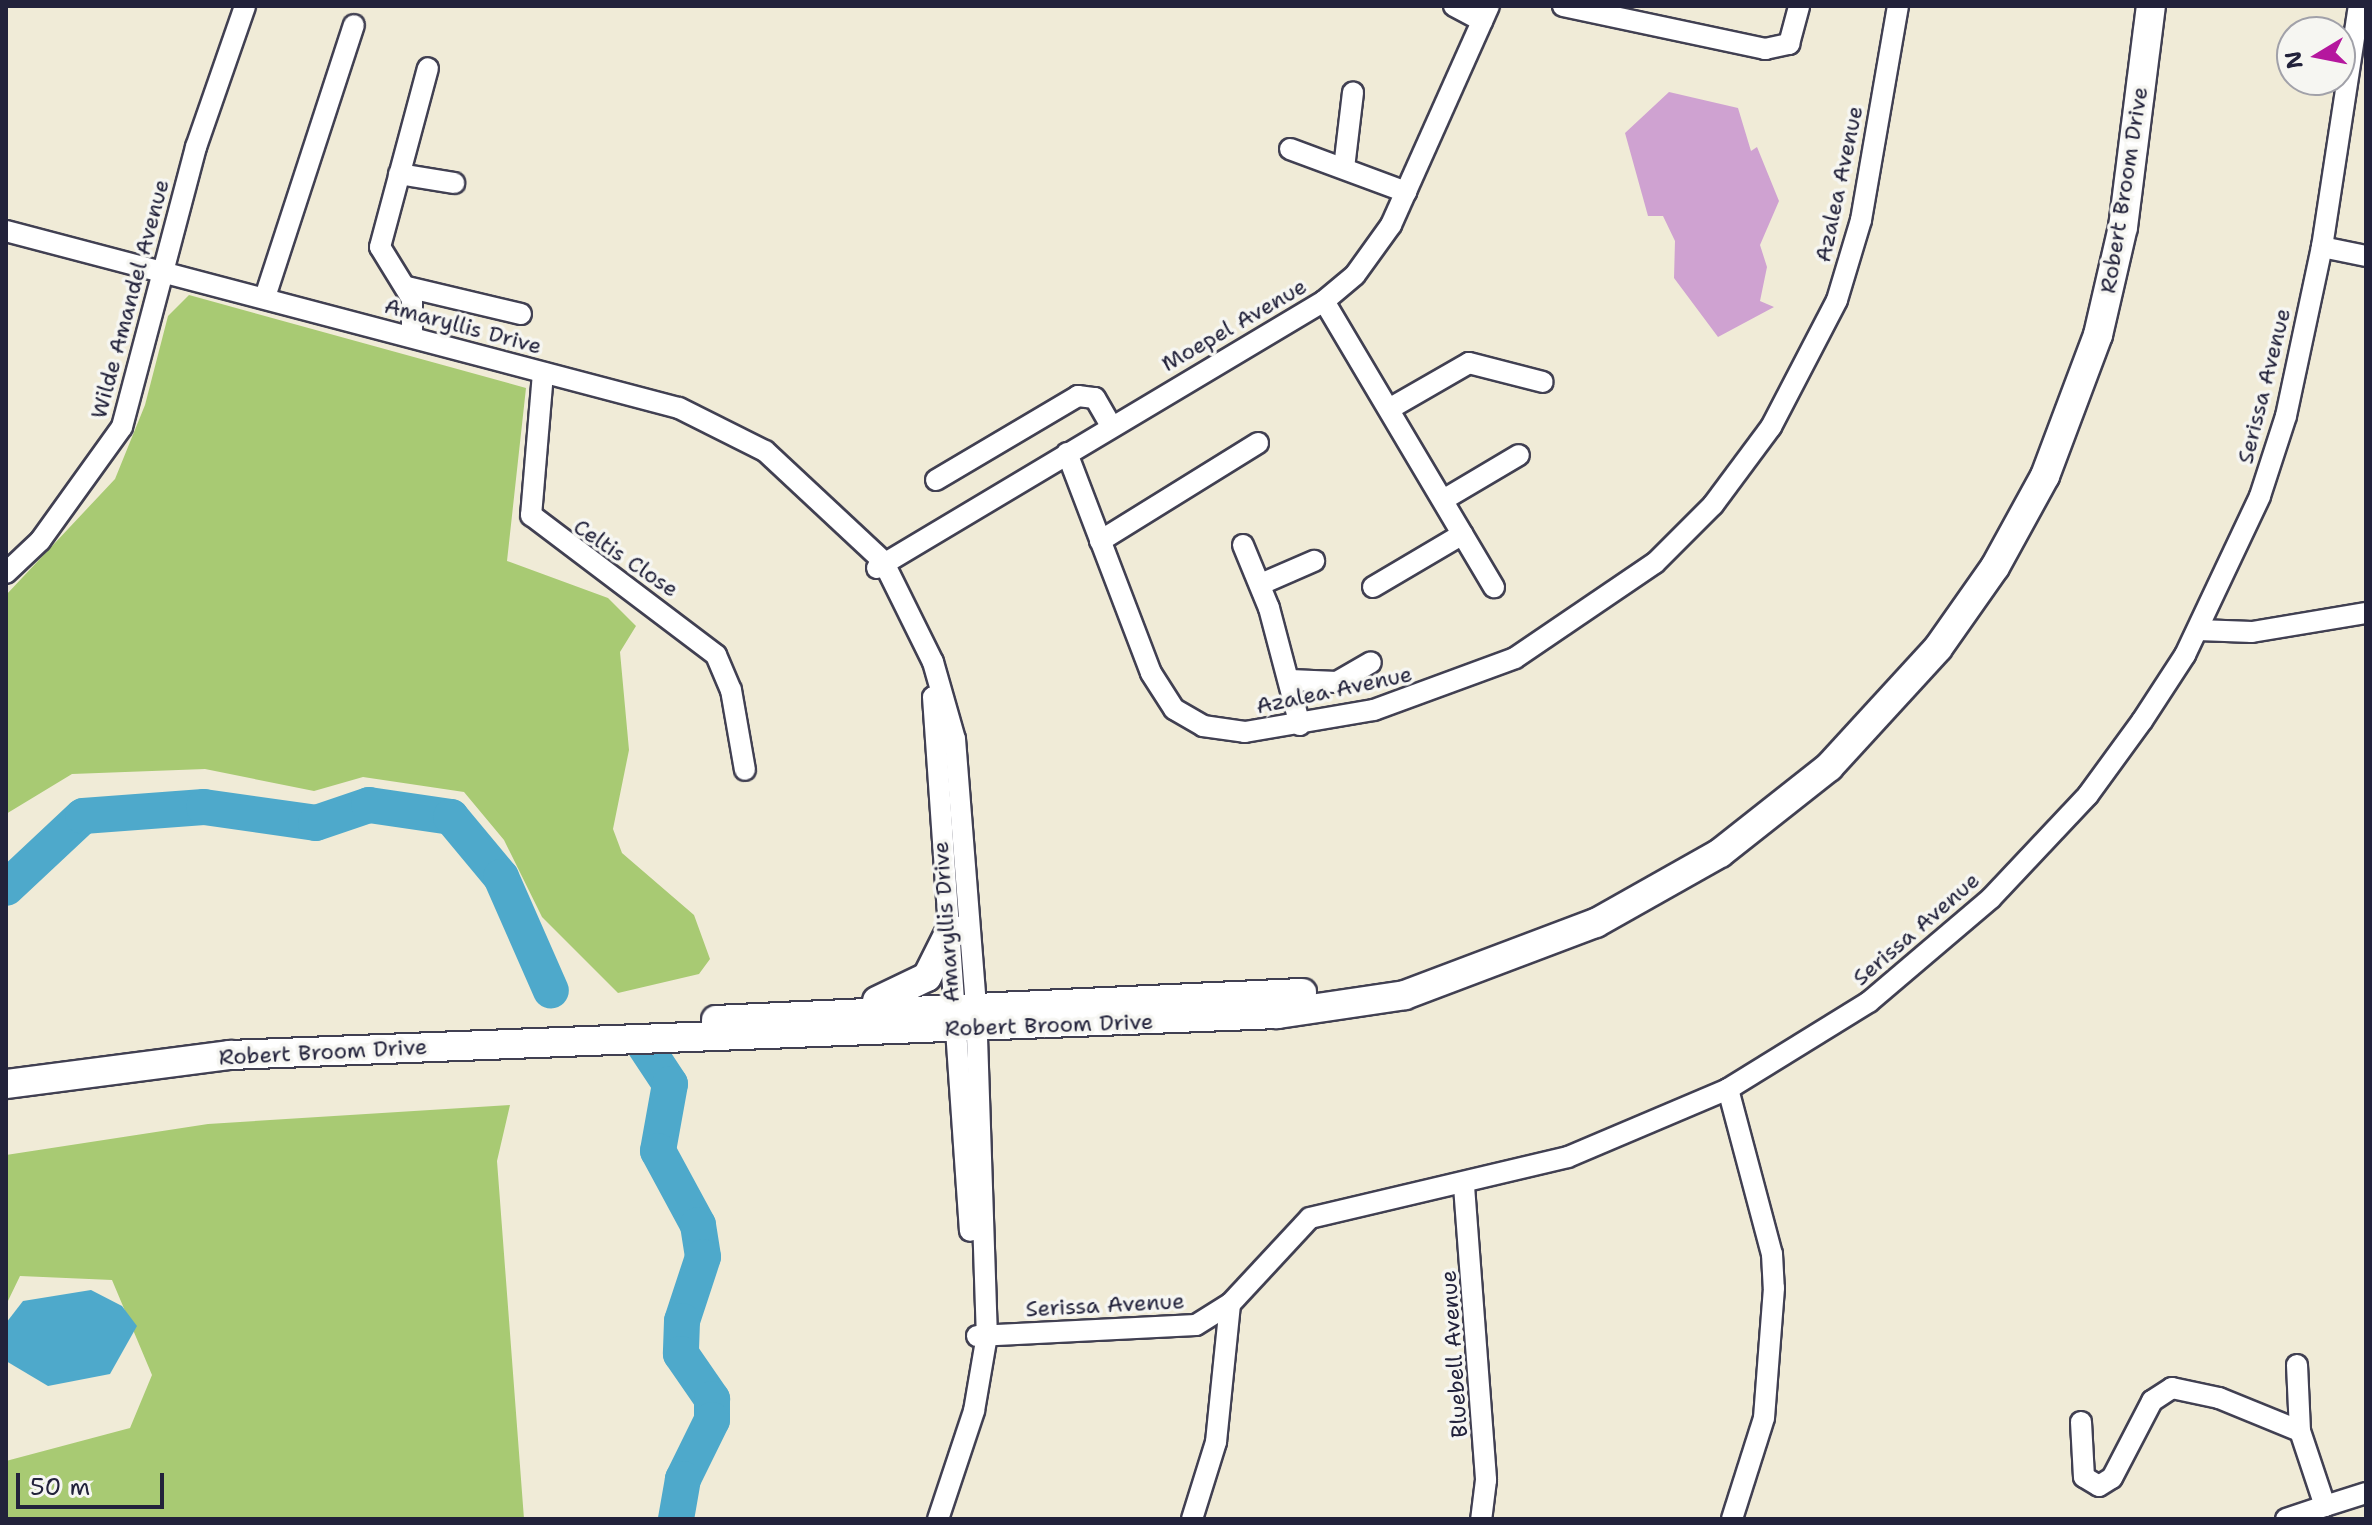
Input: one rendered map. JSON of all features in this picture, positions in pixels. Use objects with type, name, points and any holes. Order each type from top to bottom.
[{"type":"street","name":"Wilde Amandel Avenue","points":[[6,573],[40,541],[122,427],[162,271],[245,6]]},
{"type":"street","points":[[1454,6],[1486,13]]},
{"type":"street","points":[[1563,6],[1765,49],[1789,44],[1799,6]]},
{"type":"street","name":"Azalea Avenue","points":[[1067,453],[1151,673],[1174,709],[1220,732],[1300,725],[1421,697],[1515,658],[1619,593],[1713,505],[1771,427],[1837,300],[1861,220],[1898,6]]},
{"type":"street","name":"Robert Broom Drive","points":[[6,1084],[230,1055],[641,1037],[966,1018],[1335,991],[1453,977],[1596,923],[1756,828],[1851,747],[1969,606],[2045,476],[2098,335],[2123,227],[2151,6]]},
{"type":"street","name":"Serissa Avenue","points":[[982,1335],[1196,1325],[1230,1304],[1310,1218],[1464,1186],[1568,1157],[1728,1089],[1869,1002],[1991,898],[2088,795],[2198,630],[2260,496],[2286,416],[2322,247],[2359,6]]},
{"type":"street","name":"Moepel Avenue","points":[[876,559],[1067,453],[1324,301],[1372,256],[1406,192],[1486,13]]},
{"type":"street","points":[[265,297],[354,25]]},
{"type":"street","points":[[412,337],[407,287],[380,247],[428,68]]},
{"type":"street","points":[[1344,168],[1353,93]]},
{"type":"street","points":[[1290,149],[1406,192]]},
{"type":"street","points":[[399,174],[454,183]]},
{"type":"street","name":"Amaryllis Drive","points":[[6,231],[412,337],[728,429],[765,451],[876,559],[933,662],[955,739],[982,1363],[938,1519]]},
{"type":"street","points":[[2322,247],[2366,256]]},
{"type":"street","points":[[407,287],[521,314]]},
{"type":"street","points":[[1324,301],[1494,587]]},
{"type":"street","points":[[1389,409],[1469,363],[1543,382]]},
{"type":"street","name":"Celtis Close","points":[[543,373],[531,515],[716,655],[731,690],[745,770]]},
{"type":"street","points":[[936,480],[1078,396],[1095,398],[1111,426]]},
{"type":"street","points":[[1100,541],[1258,443]]},
{"type":"street","points":[[1443,500],[1519,455]]},
{"type":"street","points":[[1373,587],[1463,534]]},
{"type":"street","points":[[1243,545],[1261,584],[1300,725]]},
{"type":"street","name":"Amaryllis Drive","points":[[876,559],[934,701],[951,929],[966,1018]]},
{"type":"street","points":[[1261,584],[1314,561]]},
{"type":"street","points":[[2198,630],[2237,634],[2366,613]]},
{"type":"street","points":[[1290,680],[1337,682],[1371,662]]},
{"type":"street","points":[[833,1012],[915,988],[939,961],[951,929]]},
{"type":"street","name":"Robert Broom Drive","points":[[641,1037],[708,1021],[833,1012],[966,1018]]},
{"type":"street","points":[[1728,1089],[1772,1254],[1774,1288],[1764,1418],[1732,1519]]},
{"type":"street","name":"Bluebell Avenue","points":[[1464,1186],[1486,1480],[1481,1519]]},
{"type":"street","points":[[1192,1519],[1216,1442],[1230,1304]]},
{"type":"street","points":[[2297,1365],[2300,1431],[2325,1506]]},
{"type":"street","points":[[2081,1422],[2084,1477],[2099,1486],[2112,1478],[2152,1401],[2172,1388],[2219,1398],[2300,1431]]},
{"type":"street","points":[[2286,1519],[2366,1493]]},
{"type":"green space","points":[[189,295],[526,388],[507,561],[608,598],[636,626],[620,652],[629,750],[613,829],[622,853],[694,915],[710,959],[699,974],[618,993],[542,917],[504,840],[464,792],[363,777],[314,791],[205,769],[72,774],[6,814],[6,595],[115,479],[145,405],[168,316]]},
{"type":"green space","points":[[510,1105],[497,1161],[524,1519],[6,1519],[6,1461],[130,1428],[152,1375],[112,1280],[20,1276],[6,1305],[6,1155],[208,1124]]},
{"type":"water","points":[[91,1290],[122,1306],[137,1326],[110,1374],[48,1386],[6,1361],[6,1323],[23,1301]]},
{"type":"building","points":[[1669,92],[1738,108],[1751,151],[1757,147],[1779,201],[1760,245],[1767,267],[1760,301],[1774,307],[1718,337],[1674,278],[1675,241],[1663,216],[1648,216],[1625,133]]},
{"type":"waterway","points":[[6,888],[83,816],[204,807],[316,823],[369,805],[451,817],[501,877],[551,991]]},
{"type":"waterway","points":[[643,1043],[670,1084],[658,1151],[698,1225],[703,1257],[682,1321],[681,1354],[712,1399],[712,1420],[683,1479],[676,1519]]}]
